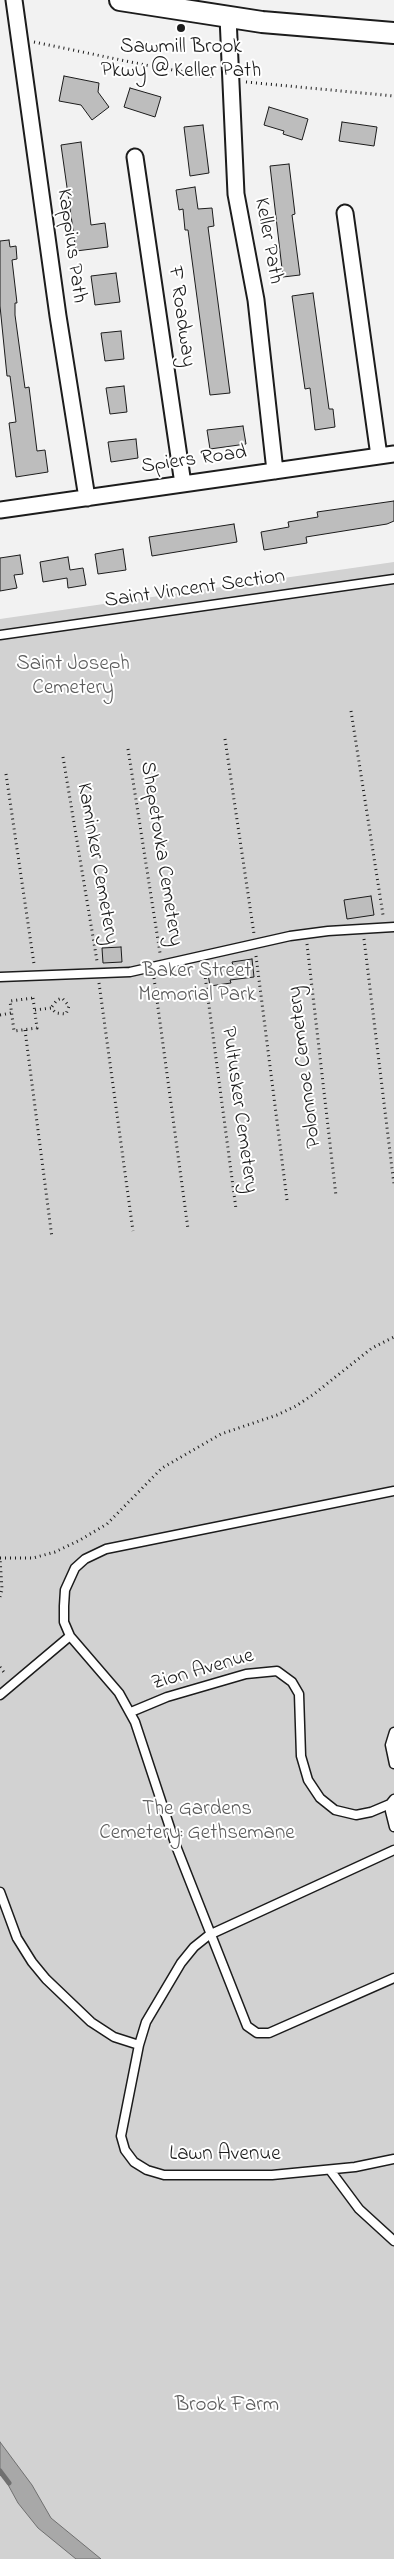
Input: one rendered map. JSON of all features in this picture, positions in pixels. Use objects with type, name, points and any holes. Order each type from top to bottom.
[{"type":"street","name":"Kappius Path","points":[[14,0],[57,306],[87,498]]},
{"type":"street","points":[[120,0],[228,17],[394,32]]},
{"type":"street","name":"Keller Path","points":[[228,17],[236,194],[256,300],[275,471]]},
{"type":"street","name":"F Roadway","points":[[135,157],[183,484]]},
{"type":"street","points":[[345,213],[379,456]]},
{"type":"street","name":"Spiers Road","points":[[0,510],[394,454]]},
{"type":"lane","name":"Saint Vincent Section","points":[[0,635],[394,579]]},
{"type":"lane","points":[[0,977],[99,975],[152,967],[255,943],[306,934],[394,926]]},
{"type":"lane","points":[[394,1491],[98,1551],[76,1568],[65,1590],[64,1622],[70,1636],[118,1692],[131,1712],[139,1730],[176,1846],[243,2021],[257,2033],[270,2033],[394,1978]]},
{"type":"lane","points":[[0,1695],[70,1636]]},
{"type":"lane","name":"Zion Avenue","points":[[131,1712],[167,1697],[246,1674],[277,1671],[292,1682],[299,1694],[301,1756],[308,1780],[320,1798],[335,1810],[356,1815],[372,1812],[392,1801]]},
{"type":"lane","points":[[394,1732],[390,1745],[394,1764]]},
{"type":"lane","points":[[392,1801],[390,1817],[394,1826]]},
{"type":"lane","points":[[209,1934],[394,1850]]},
{"type":"lane","points":[[0,1892],[17,1938],[42,1974],[91,2022],[114,2037],[139,2046]]},
{"type":"lane","name":"Lawn Avenue","points":[[209,1934],[181,1963],[150,2013],[139,2046],[121,2136],[124,2150],[140,2167],[164,2175],[201,2177],[272,2176],[330,2170],[394,2159]]},
{"type":"lane","points":[[330,2170],[359,2209],[394,2241]]},
{"type":"path","points":[[20,39],[155,67],[231,79],[394,96]]},
{"type":"path","points":[[351,711],[385,927]]},
{"type":"path","points":[[225,739],[255,943],[287,1200]]},
{"type":"path","name":"Shepetovka Cemetery","points":[[128,748],[162,965]]},
{"type":"path","name":"Kaminker Cemetery","points":[[63,757],[99,975],[133,1231]]},
{"type":"path","points":[[6,774],[36,977]]},
{"type":"path","points":[[362,929],[394,1185]]},
{"type":"path","name":"Polonnoe Cemetery","points":[[306,934],[336,1196]]},
{"type":"path","name":"Pultusker Cemetery","points":[[202,955],[236,1209]]},
{"type":"path","points":[[152,967],[188,1228]]},
{"type":"path","points":[[33,998],[37,1028],[14,1031],[11,1013],[10,1001],[33,998]]},
{"type":"path","points":[[35,1010],[51,1008],[56,1012],[66,1014],[69,1006],[62,998],[57,1000],[51,1008]]},
{"type":"path","points":[[0,1014],[11,1013]]},
{"type":"path","points":[[25,1030],[52,1238]]},
{"type":"path","points":[[0,1598],[2,1589],[0,1558],[33,1558],[55,1552],[80,1540],[107,1524],[162,1468],[221,1434],[278,1415],[296,1406],[372,1348],[394,1337]]},
{"type":"green space","points":[[394,562],[394,2559],[0,2559],[0,619]]},
{"type":"shaded area","points":[[0,2442],[32,2485],[51,2518],[101,2559],[76,2559],[38,2528],[18,2503],[0,2470]]},
{"type":"building","points":[[64,76],[99,83],[98,92],[109,107],[92,120],[81,105],[59,101]]},
{"type":"building","points":[[130,88],[161,97],[155,117],[124,107]]},
{"type":"building","points":[[269,107],[308,119],[302,140],[283,134],[284,131],[264,125]]},
{"type":"building","points":[[342,122],[377,127],[374,146],[339,141]]},
{"type":"building","points":[[203,125],[209,173],[190,176],[184,127]]},
{"type":"building","points":[[81,142],[91,225],[105,223],[108,247],[76,251],[61,145]]},
{"type":"building","points":[[289,164],[295,214],[292,215],[300,275],[283,277],[270,166]]},
{"type":"building","points":[[195,187],[198,209],[212,208],[214,226],[208,227],[230,393],[210,395],[188,230],[185,230],[183,209],[179,210],[176,190]]},
{"type":"building","points":[[9,240],[10,247],[16,246],[17,259],[12,260],[17,303],[15,303],[15,315],[25,388],[29,387],[37,451],[45,450],[48,472],[16,477],[9,423],[16,422],[10,376],[7,376],[0,306],[0,241]]},
{"type":"building","points":[[116,273],[120,302],[95,305],[91,276]]},
{"type":"building","points":[[313,293],[329,409],[333,409],[335,427],[315,430],[310,388],[305,389],[292,296]]},
{"type":"building","points":[[121,331],[124,359],[105,361],[101,333]]},
{"type":"building","points":[[124,386],[127,412],[110,414],[106,388]]},
{"type":"building","points":[[243,426],[246,444],[210,449],[207,430]]},
{"type":"building","points":[[136,439],[138,458],[111,462],[108,442]]},
{"type":"building","points":[[394,501],[394,521],[387,524],[306,537],[307,543],[264,550],[261,532],[289,527],[288,522],[318,517],[317,512]]},
{"type":"building","points":[[234,524],[237,542],[152,556],[149,537]]},
{"type":"building","points":[[123,549],[126,570],[98,574],[95,554]]},
{"type":"building","points":[[20,555],[23,574],[14,575],[17,588],[0,591],[0,558]]},
{"type":"building","points":[[68,557],[70,570],[83,568],[86,585],[68,588],[67,578],[43,582],[40,562]]},
{"type":"building","points":[[371,896],[374,915],[347,919],[344,900]]},
{"type":"building","points":[[121,947],[122,962],[103,963],[102,948]]},
{"type":"building","points":[[252,959],[254,977],[230,980],[231,983],[210,986],[207,968],[233,965],[232,962]]},
{"type":"waterway","points":[[0,2471],[9,2483]]},
{"type":"place","name":"Sawmill Brook Pkwy @ Keller Path","points":[[181,28]]},
{"type":"park label","name":"Saint Joseph Cemetery","points":[[73,678]]},
{"type":"park label","name":"Baker Street Memorial Park","points":[[197,985]]},
{"type":"park label","name":"The Gardens Cemetery: Gethsemane","points":[[197,1823]]},
{"type":"park label","name":"Brook Farm","points":[[227,2407]]}]
